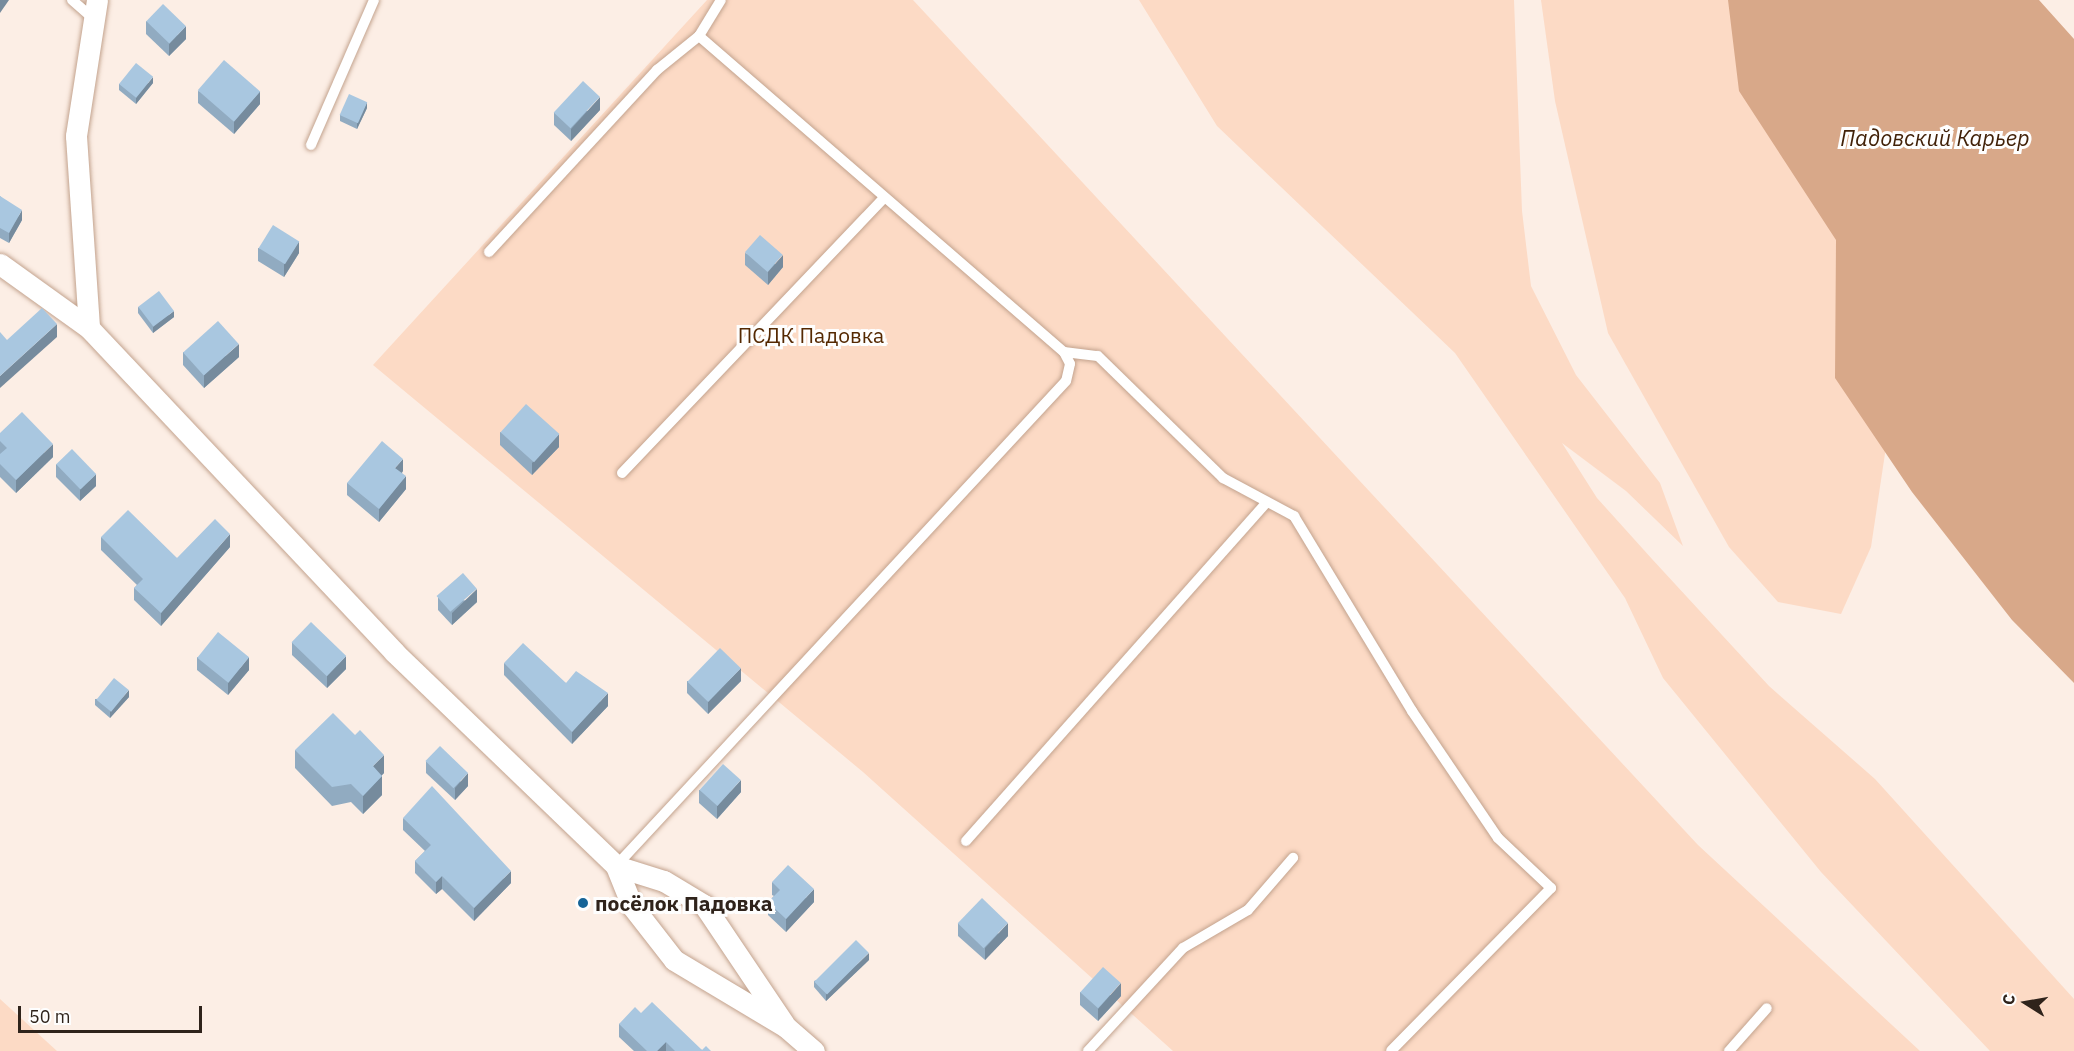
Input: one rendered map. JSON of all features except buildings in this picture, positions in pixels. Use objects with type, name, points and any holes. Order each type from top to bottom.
[{"type":"street","points":[[89,328],[76,136],[95,9]]},
{"type":"street","points":[[0,264],[89,328],[394,652],[616,866],[633,906],[674,960],[786,1027],[814,1051]]},
{"type":"street","points":[[616,866],[664,880],[704,905],[786,1027]]},
{"type":"lane","points":[[72,0],[95,9]]},
{"type":"lane","points":[[311,145],[374,0]]},
{"type":"lane","points":[[489,252],[657,70],[699,36],[721,0]]},
{"type":"lane","points":[[616,866],[1066,381],[1070,364],[1064,352],[883,199],[699,36]]},
{"type":"lane","points":[[622,473],[883,199]]},
{"type":"lane","points":[[1064,352],[1098,356],[1223,478],[1294,516],[1412,711],[1498,838],[1551,888],[1391,1051]]},
{"type":"lane","points":[[966,841],[1266,503]]},
{"type":"lane","points":[[1088,1051],[1183,948],[1248,910],[1293,858]]},
{"type":"lane","points":[[1729,1051],[1767,1008]]},
{"type":"green space","name":"ПСДК Падовка","points":[[707,0],[913,0],[1698,845],[1920,1051],[1173,1051],[863,772],[373,365]]},
{"type":"green space","points":[[1139,0],[1514,0],[1522,211],[1531,286],[1576,375],[1660,483],[1683,546],[1626,491],[1562,443],[1597,498],[1652,559],[1769,686],[1875,779],[2074,999],[2074,1051],[1990,1051],[1821,872],[1663,678],[1625,598],[1455,353],[1217,126]]},
{"type":"green space","points":[[1541,0],[1953,0],[1871,547],[1841,614],[1778,602],[1729,547],[1608,333],[1555,101]]},
{"type":"green space","points":[[0,999],[57,1051],[0,1051]]},
{"type":"water","name":"Падовский Карьер","points":[[1728,0],[2039,0],[2074,39],[2074,683],[2012,620],[1912,492],[1835,378],[1836,240],[1739,91]]},
{"type":"place","name":"посёлок Падовка","points":[[583,903]]}]
